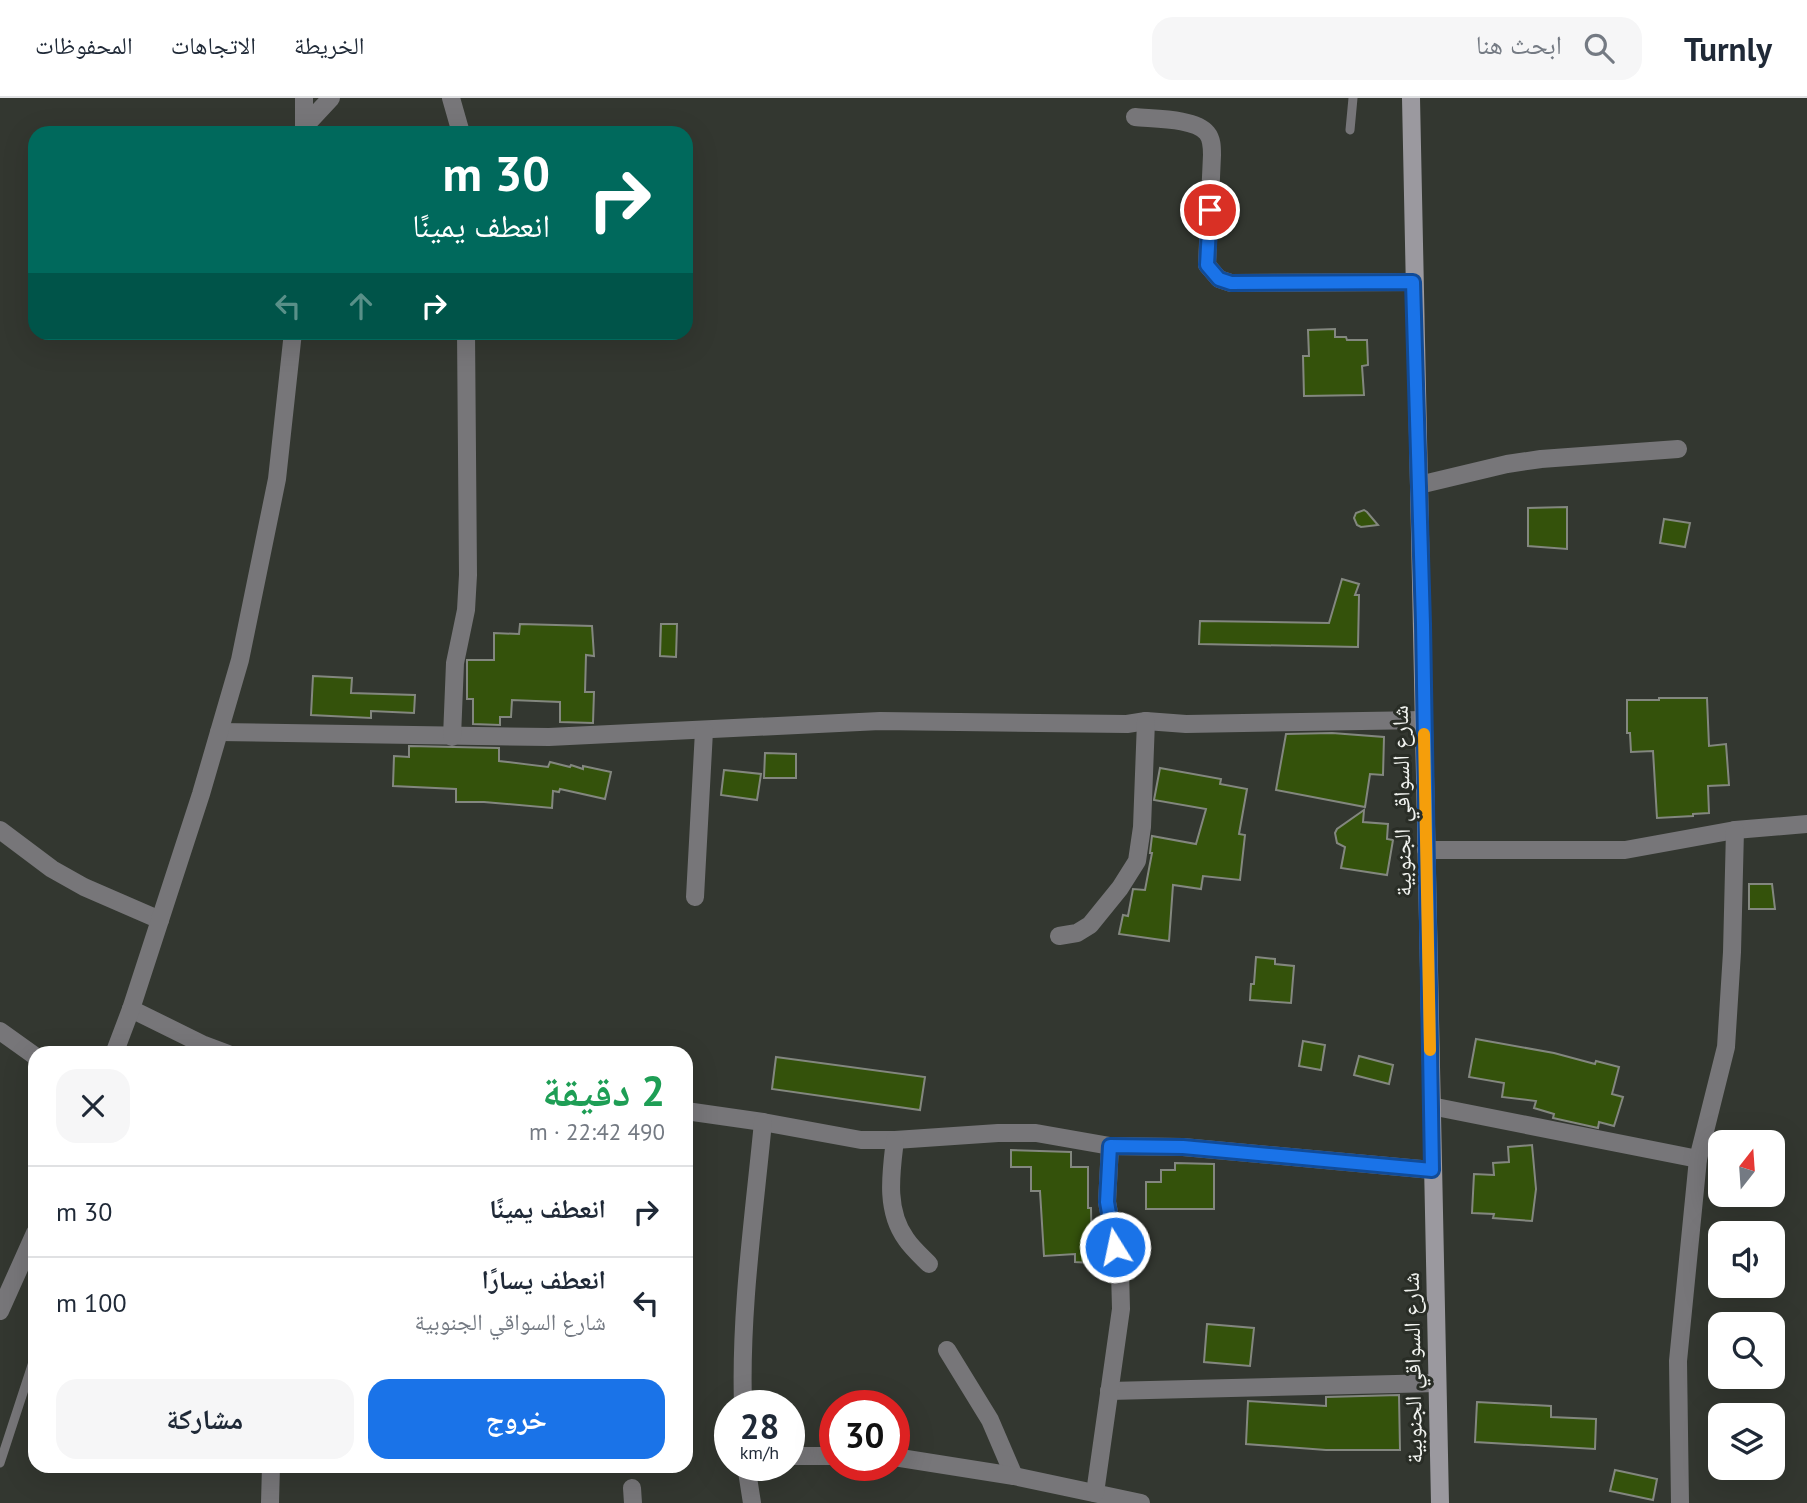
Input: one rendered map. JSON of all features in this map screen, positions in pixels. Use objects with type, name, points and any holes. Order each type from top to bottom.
[{"type":"street","points":[[304,98],[304,126]]},
{"type":"street","points":[[307,126],[331,98]]},
{"type":"street","points":[[452,98],[459,126]]},
{"type":"street","name":"شارع السواقي الجنوبية","points":[[1410,98],[1440,1503]]},
{"type":"street","points":[[1135,117],[1182,121],[1201,127],[1208,134],[1212,143],[1212,155],[1207,265],[1219,279],[1231,283],[1413,282]]},
{"type":"street","points":[[117,1046],[160,920],[240,660],[277,479],[292,340]]},
{"type":"street","points":[[452,737],[455,663],[466,610],[468,575],[466,340]]},
{"type":"street","points":[[1419,485],[1530,460],[1631,450],[1678,449]]},
{"type":"street","points":[[219,732],[549,737],[880,721],[1127,724],[1146,721],[1186,724],[1424,720]]},
{"type":"street","points":[[1059,936],[1077,933],[1090,925],[1120,888],[1137,861],[1143,814],[1146,721]]},
{"type":"street","points":[[695,897],[704,731]]},
{"type":"street","points":[[1426,849],[1625,850],[1735,830],[1807,824]]},
{"type":"street","points":[[0,830],[52,869],[85,887],[160,920]]},
{"type":"street","points":[[1680,1503],[1678,1361],[1699,1160],[1726,1047],[1735,830]]},
{"type":"street","points":[[131,1009],[199,1046]]},
{"type":"street","points":[[0,1031],[28,1051]]},
{"type":"street","points":[[1431,1107],[1699,1160]]},
{"type":"street","points":[[693,1112],[860,1140],[1036,1133],[1110,1146],[1183,1147],[1432,1170]]},
{"type":"street","points":[[742,1390],[744,1311],[764,1122]]},
{"type":"street","points":[[895,1140],[890,1182],[895,1219],[906,1239],[929,1264]]},
{"type":"street","points":[[1095,1493],[1122,1288],[1107,1202],[1110,1146]]},
{"type":"street","points":[[0,1311],[28,1249]]},
{"type":"street","points":[[947,1350],[990,1420],[1014,1476]]},
{"type":"street","points":[[1109,1391],[1437,1383]]},
{"type":"street","points":[[910,1460],[1014,1476],[1141,1503]]},
{"type":"street","points":[[270,1503],[271,1473]]},
{"type":"street","points":[[749,1481],[752,1503]]},
{"type":"lane","points":[[1350,130],[1353,98]]},
{"type":"lane","points":[[0,1463],[28,1377]]},
{"type":"building","points":[[1335,329],[1335,337],[1367,340],[1368,365],[1362,366],[1364,395],[1304,396],[1303,356],[1309,356],[1308,330]]},
{"type":"building","points":[[1567,507],[1567,549],[1528,546],[1528,508]]},
{"type":"building","points":[[1364,510],[1378,525],[1357,525],[1354,518],[1356,513]]},
{"type":"building","points":[[1664,519],[1690,523],[1685,547],[1660,543]]},
{"type":"building","points":[[1342,579],[1359,584],[1355,595],[1359,595],[1358,647],[1199,644],[1200,621],[1329,623]]},
{"type":"building","points":[[520,624],[592,626],[594,656],[586,655],[585,692],[594,692],[593,723],[560,722],[560,702],[512,700],[511,717],[500,717],[500,725],[473,724],[473,699],[467,699],[467,660],[494,660],[494,633],[519,634]]},
{"type":"building","points":[[661,624],[677,624],[676,657],[660,656]]},
{"type":"building","points":[[313,676],[352,678],[351,693],[415,695],[414,713],[371,711],[371,718],[311,715]]},
{"type":"building","points":[[1707,698],[1709,746],[1726,744],[1729,785],[1708,786],[1709,813],[1657,818],[1653,751],[1631,752],[1630,733],[1627,733],[1627,700]]},
{"type":"building","points":[[1332,733],[1384,737],[1383,775],[1370,774],[1365,807],[1276,790],[1286,734]]},
{"type":"building","points":[[409,746],[499,748],[499,761],[548,767],[550,762],[611,772],[605,799],[560,789],[559,792],[553,791],[552,808],[456,802],[456,789],[393,786],[394,756],[409,757]]},
{"type":"building","points":[[765,753],[796,754],[796,778],[764,778]]},
{"type":"building","points":[[1160,768],[1221,779],[1220,784],[1247,789],[1239,834],[1245,835],[1240,880],[1203,876],[1201,889],[1173,885],[1169,941],[1119,934],[1123,915],[1128,916],[1133,889],[1145,890],[1152,853],[1152,836],[1196,844],[1206,809],[1154,800]]},
{"type":"building","points":[[724,770],[761,774],[757,800],[721,795]]},
{"type":"building","points":[[1364,810],[1363,822],[1388,824],[1387,839],[1393,840],[1387,875],[1341,868],[1345,847],[1337,843],[1335,833]]},
{"type":"building","points":[[1749,884],[1772,884],[1775,909],[1749,909]]},
{"type":"building","points":[[1256,957],[1275,959],[1275,964],[1294,966],[1291,1003],[1250,1000]]},
{"type":"building","points":[[1476,1039],[1619,1067],[1612,1094],[1623,1097],[1614,1126],[1599,1122],[1598,1128],[1553,1118],[1554,1114],[1534,1108],[1536,1101],[1502,1097],[1504,1083],[1469,1077]]},
{"type":"building","points":[[1303,1041],[1325,1045],[1321,1070],[1299,1066]]},
{"type":"building","points":[[1359,1056],[1393,1065],[1389,1084],[1354,1075]]},
{"type":"building","points":[[776,1057],[925,1077],[920,1110],[772,1089]]},
{"type":"building","points":[[1532,1145],[1536,1189],[1532,1221],[1493,1218],[1494,1214],[1472,1213],[1474,1174],[1494,1175],[1493,1163],[1509,1162],[1508,1147]]},
{"type":"building","points":[[1011,1150],[1071,1152],[1071,1167],[1088,1167],[1092,1263],[1075,1262],[1075,1254],[1044,1256],[1040,1191],[1031,1191],[1031,1167],[1011,1167]]},
{"type":"building","points":[[1175,1163],[1214,1164],[1214,1209],[1146,1209],[1146,1182],[1161,1182],[1161,1170],[1175,1170]]},
{"type":"building","points":[[1207,1324],[1254,1328],[1250,1366],[1204,1362]]},
{"type":"building","points":[[1399,1395],[1400,1450],[1326,1450],[1246,1444],[1248,1401],[1326,1406],[1326,1397]]},
{"type":"building","points":[[1477,1402],[1551,1406],[1551,1417],[1596,1419],[1595,1449],[1475,1442]]},
{"type":"building","points":[[1615,1470],[1657,1479],[1653,1500],[1610,1491]]},
{"type":"slow traffic","points":[[1424,734],[1430,1050]]},
{"type":"route","points":[[1115,1247],[1107,1202],[1110,1146],[1183,1147],[1432,1170],[1423,624],[1413,282],[1231,283],[1219,279],[1207,265],[1210,210]]}]
